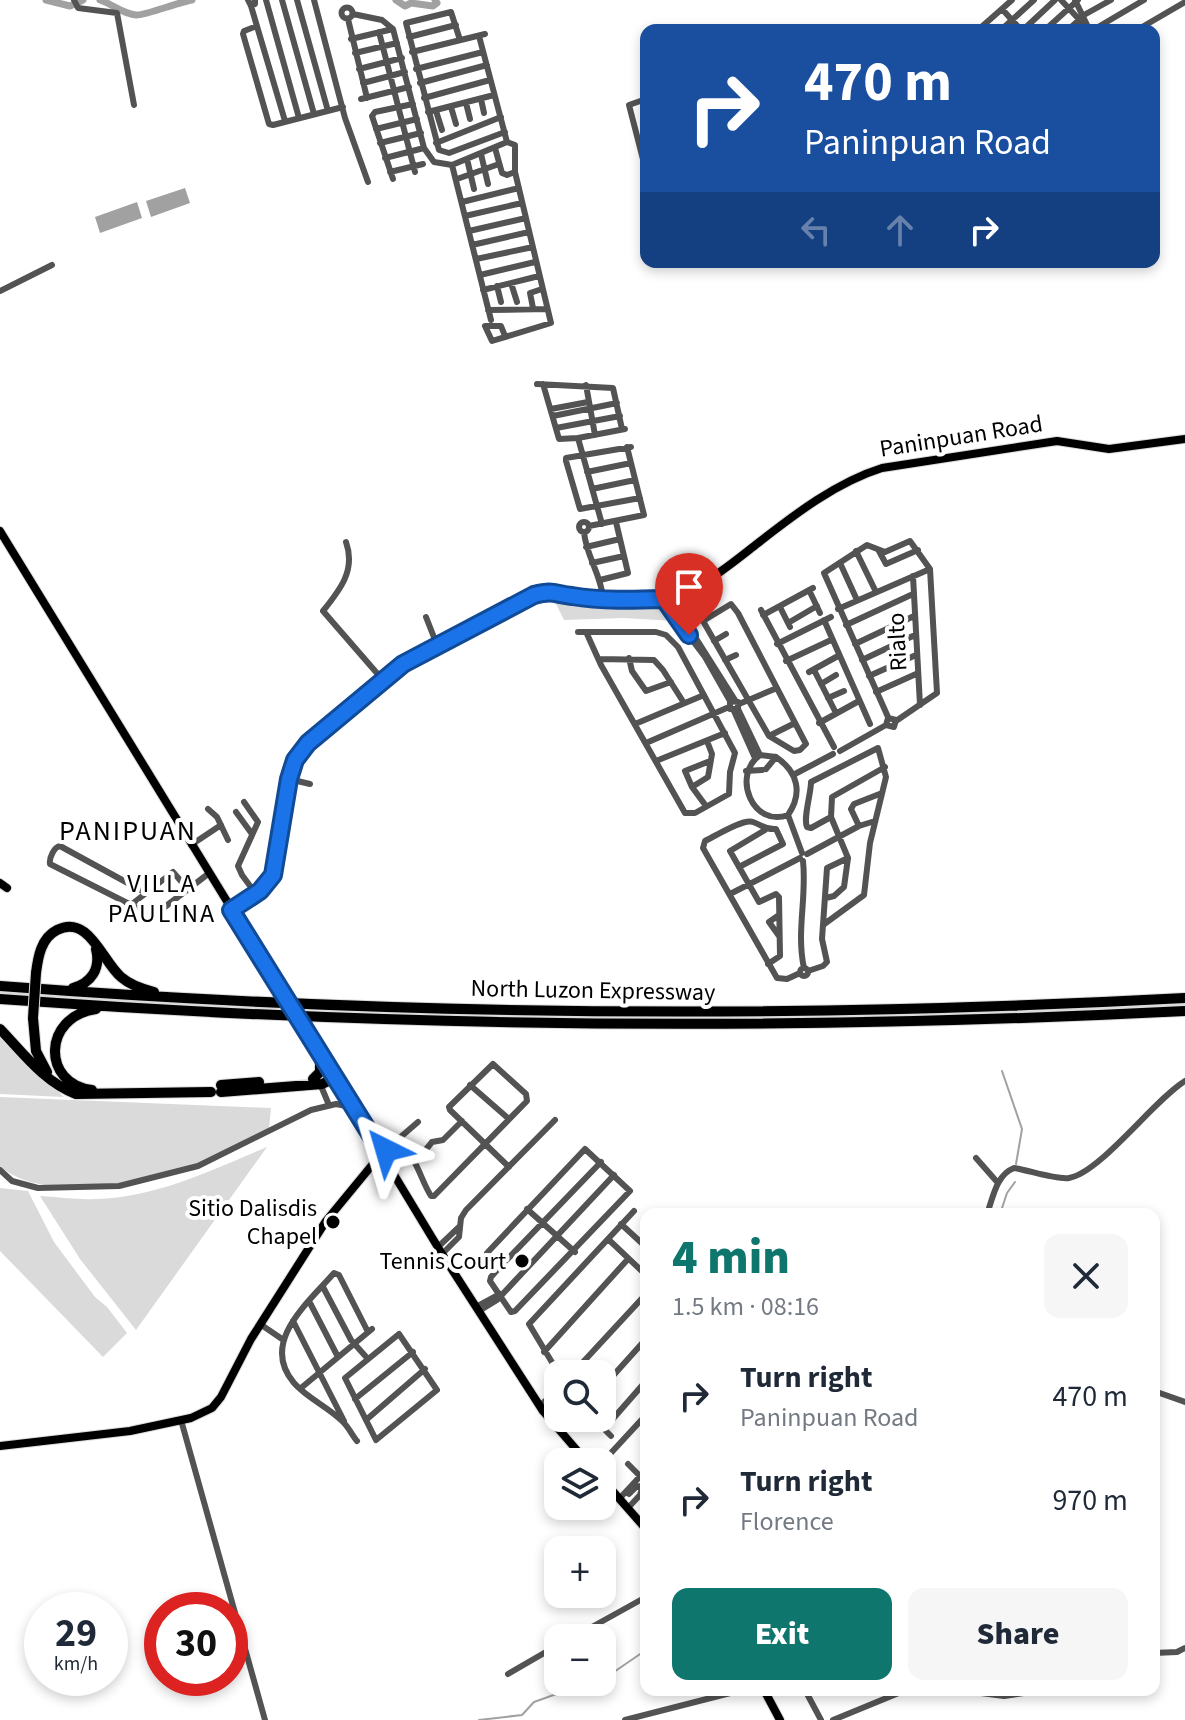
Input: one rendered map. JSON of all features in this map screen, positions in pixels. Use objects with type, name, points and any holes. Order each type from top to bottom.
[{"type":"highway","points":[[90,1096],[60,1084],[43,1066],[34,1043],[36,973],[43,943],[55,931],[75,928],[93,939],[107,962],[126,981],[145,990],[176,998]]},
{"type":"highway","points":[[47,990],[78,987],[91,979],[98,958],[93,939]]},
{"type":"highway","name":"North Luzon Expressway","points":[[0,986],[312,1004],[682,1011],[889,1009],[1185,998]]},
{"type":"highway","name":"North Luzon Expressway","points":[[0,999],[353,1019],[654,1024],[890,1022],[1185,1011]]},
{"type":"highway","points":[[103,1091],[83,1089],[61,1073],[55,1052],[56,1040],[67,1020],[76,1014],[118,1007]]},
{"type":"highway","points":[[0,1029],[58,1087],[76,1094],[90,1096],[325,1080]]},
{"type":"highway","points":[[320,1064],[325,1080],[337,1090]]},
{"type":"highway","points":[[76,1091],[216,1088]]},
{"type":"main road","name":"Paninpuan Road","points":[[231,910],[256,894],[275,869],[289,779],[295,760],[308,743],[382,679],[437,645],[534,595],[555,591],[603,596],[666,596],[681,592],[715,575],[779,526],[829,493],[865,473],[882,468],[1057,441],[1109,449],[1185,439]]},
{"type":"main road","points":[[0,531],[304,1027],[320,1064]]},
{"type":"main road","points":[[304,1027],[325,1080],[350,1104]]},
{"type":"main road","points":[[337,1090],[359,1117],[440,1251],[540,1406],[575,1448]]},
{"type":"main road","points":[[0,1446],[102,1435],[181,1420],[205,1412],[216,1402],[260,1324],[335,1207],[382,1153]]},
{"type":"main road","points":[[616,1494],[640,1522]]},
{"type":"main road","points":[[767,1696],[780,1720]]},
{"type":"street","points":[[285,121],[253,2],[268,0],[299,118]]},
{"type":"street","points":[[282,0],[314,114]]},
{"type":"street","points":[[297,0],[328,111]]},
{"type":"street","points":[[314,0],[345,118],[368,182]]},
{"type":"street","points":[[985,24],[1012,0]]},
{"type":"street","points":[[1008,24],[1034,0]]},
{"type":"street","points":[[1029,24],[1055,0]]},
{"type":"street","points":[[1061,0],[1086,24]]},
{"type":"street","points":[[1051,24],[1076,0],[1082,18]]},
{"type":"street","points":[[1075,24],[1111,0]]},
{"type":"street","points":[[1100,24],[1130,4],[1144,0]]},
{"type":"street","points":[[75,2],[78,8],[117,13],[134,105]]},
{"type":"street","points":[[1147,24],[1185,2]]},
{"type":"street","points":[[344,4],[350,9],[351,38],[364,98],[409,87]]},
{"type":"street","points":[[1002,9],[1016,24]]},
{"type":"street","points":[[442,130],[424,98],[407,22],[448,11],[453,13],[460,40]]},
{"type":"street","points":[[348,17],[382,20],[393,29],[424,148],[434,162],[452,165],[507,142],[515,145],[515,172],[552,326],[533,324],[493,344],[482,326],[501,326],[505,336]]},
{"type":"street","points":[[409,37],[456,25]]},
{"type":"street","points":[[257,26],[243,34],[269,124],[343,107]]},
{"type":"street","points":[[351,38],[393,29]]},
{"type":"street","points":[[379,32],[415,169]]},
{"type":"street","points":[[359,69],[482,35],[483,52],[507,142]]},
{"type":"street","points":[[355,53],[397,43]]},
{"type":"street","points":[[416,69],[483,52]]},
{"type":"street","points":[[420,83],[487,65]]},
{"type":"street","points":[[363,83],[405,72]]},
{"type":"street","points":[[424,98],[490,80]]},
{"type":"street","points":[[432,112],[494,95]]},
{"type":"street","points":[[481,99],[484,113]]},
{"type":"street","points":[[640,101],[629,105],[640,137]]},
{"type":"street","points":[[466,103],[470,119]]},
{"type":"street","points":[[413,104],[373,113],[391,175],[423,164]]},
{"type":"street","points":[[451,107],[456,124]]},
{"type":"street","points":[[432,112],[436,143],[439,150],[449,153],[505,132]]},
{"type":"street","points":[[436,143],[501,117]]},
{"type":"street","points":[[376,129],[417,119]]},
{"type":"street","points":[[380,143],[421,133]]},
{"type":"street","points":[[385,158],[424,148]]},
{"type":"street","points":[[495,148],[504,174],[515,172]]},
{"type":"street","points":[[481,154],[488,184]]},
{"type":"street","points":[[467,159],[474,189]]},
{"type":"street","points":[[457,179],[499,164]]},
{"type":"street","points":[[452,165],[491,320]]},
{"type":"street","points":[[462,202],[519,188]]},
{"type":"street","points":[[465,216],[522,203]]},
{"type":"street","points":[[469,231],[526,218]]},
{"type":"street","points":[[472,245],[529,232]]},
{"type":"street","points":[[476,259],[533,247]]},
{"type":"street","points":[[480,275],[535,262]]},
{"type":"street","points":[[0,291],[52,265]]},
{"type":"street","points":[[483,290],[539,276]]},
{"type":"street","points":[[511,283],[517,302]]},
{"type":"street","points":[[497,286],[501,302]]},
{"type":"street","points":[[533,308],[530,293],[542,289]]},
{"type":"street","points":[[488,310],[547,309]]},
{"type":"street","points":[[516,321],[520,331]]},
{"type":"street","points":[[540,384],[586,385],[616,388],[624,429],[560,440],[540,384]]},
{"type":"street","points":[[586,385],[595,435]]},
{"type":"street","points":[[552,413],[617,403]]},
{"type":"street","points":[[556,428],[620,416]]},
{"type":"street","points":[[578,438],[602,524]]},
{"type":"street","points":[[603,596],[600,580],[586,547],[587,529],[644,515],[629,447],[566,459],[581,509],[640,498]]},
{"type":"street","points":[[587,472],[631,463]]},
{"type":"street","points":[[592,489],[635,480]]},
{"type":"street","points":[[600,580],[627,574],[616,522]]},
{"type":"street","points":[[586,547],[620,539]]},
{"type":"street","points":[[910,541],[918,550],[930,569],[937,693],[892,727],[824,573],[867,545],[885,552],[910,541]]},
{"type":"street","points":[[346,542],[351,554],[348,572],[335,599],[323,611],[382,679]]},
{"type":"street","points":[[879,551],[886,564],[918,550]]},
{"type":"street","points":[[856,551],[876,592]]},
{"type":"street","points":[[592,563],[624,556]]},
{"type":"street","points":[[840,563],[857,600]]},
{"type":"street","points":[[838,609],[930,569]]},
{"type":"street","name":"Rialto","points":[[913,576],[920,705]]},
{"type":"street","points":[[836,751],[762,613],[780,607],[811,589],[870,724]]},
{"type":"street","points":[[846,625],[913,594]]},
{"type":"street","points":[[666,596],[734,705],[758,757]]},
{"type":"street","points":[[731,604],[806,744],[800,750],[794,751],[769,736],[725,660],[703,619],[731,604]]},
{"type":"street","points":[[780,607],[789,625],[823,614]]},
{"type":"street","points":[[777,644],[823,614]]},
{"type":"street","points":[[855,644],[914,616]]},
{"type":"street","points":[[426,617],[437,645]]},
{"type":"street","points":[[578,632],[656,632],[666,635],[678,647],[735,753],[730,772],[730,791],[691,815],[685,813],[587,634]]},
{"type":"street","points":[[714,641],[726,634]]},
{"type":"street","points":[[862,660],[915,635]]},
{"type":"street","points":[[786,661],[831,640]]},
{"type":"street","points":[[725,660],[736,655]]},
{"type":"street","points":[[869,676],[916,655]]},
{"type":"street","points":[[836,713],[811,671],[838,656]]},
{"type":"street","points":[[629,658],[632,671],[646,691],[671,682]]},
{"type":"street","points":[[599,659],[654,660],[684,703]]},
{"type":"street","points":[[876,692],[916,674]]},
{"type":"street","points":[[821,684],[836,675]]},
{"type":"street","points":[[739,683],[749,677]]},
{"type":"street","points":[[788,685],[797,681]]},
{"type":"street","points":[[646,743],[777,688]]},
{"type":"street","points":[[828,698],[844,691]]},
{"type":"street","points":[[635,724],[704,695]]},
{"type":"street","points":[[819,723],[859,701]]},
{"type":"street","points":[[777,711],[787,706]]},
{"type":"street","points":[[793,775],[887,721]]},
{"type":"street","points":[[769,736],[795,723]]},
{"type":"street","points":[[656,761],[725,733]]},
{"type":"street","points":[[692,787],[706,780],[712,754],[707,741]]},
{"type":"street","points":[[823,925],[863,897],[875,821],[886,777],[880,750],[875,748],[811,782],[810,804],[805,820],[807,827],[811,828],[831,817]]},
{"type":"street","points":[[776,829],[784,818],[797,798],[793,775],[776,757],[758,757],[746,771],[746,790],[752,802],[766,815],[784,818]]},
{"type":"street","points":[[746,771],[764,770],[776,757]]},
{"type":"street","points":[[706,806],[692,787],[685,769],[710,761]]},
{"type":"street","points":[[826,898],[834,896],[844,887],[848,858],[831,817],[833,795],[885,767]]},
{"type":"street","points":[[289,779],[310,784]]},
{"type":"street","points":[[859,826],[851,806],[882,793]]},
{"type":"street","points":[[244,802],[257,820],[238,866],[256,894]]},
{"type":"street","points":[[208,809],[215,814],[228,840]]},
{"type":"street","points":[[236,812],[252,834]]},
{"type":"street","points":[[784,818],[803,856],[805,876],[800,948],[805,974]]},
{"type":"street","points":[[776,829],[766,829],[750,820],[703,844],[705,853],[780,980],[805,974],[827,962],[822,942],[827,867],[848,858]]},
{"type":"street","points":[[730,894],[859,826],[875,821]]},
{"type":"street","points":[[191,845],[221,825]]},
{"type":"street","points":[[766,829],[731,850],[760,903],[778,895],[779,915],[769,922],[779,936],[779,958],[768,964]]},
{"type":"street","points":[[739,867],[783,844],[776,829]]},
{"type":"street","points":[[146,893],[60,846],[55,848],[50,864],[165,922]]},
{"type":"street","points":[[132,904],[173,872],[187,888]]},
{"type":"street","points":[[153,916],[208,874]]},
{"type":"street","points":[[462,1121],[443,1140],[432,1142],[415,1163],[421,1181],[431,1196],[485,1142],[527,1101],[528,1096],[491,1065],[449,1106],[462,1121],[485,1142],[509,1167]]},
{"type":"street","points":[[325,1080],[329,1105]]},
{"type":"street","points":[[989,1208],[1006,1171],[1014,1168],[1065,1179],[1080,1174],[1114,1147],[1170,1091],[1185,1081]]},
{"type":"street","points":[[470,1085],[509,1119]]},
{"type":"street","points":[[0,1170],[12,1181],[38,1188],[119,1186],[198,1166],[244,1145],[295,1116],[329,1105],[350,1104]]},
{"type":"street","points":[[440,1251],[459,1227],[466,1210],[555,1120]]},
{"type":"street","points":[[382,1153],[418,1122]]},
{"type":"street","points":[[498,1269],[487,1253],[583,1150],[590,1151],[601,1162],[614,1175],[630,1191],[575,1252],[514,1312],[510,1311],[490,1279],[601,1162]]},
{"type":"street","points":[[976,1158],[998,1183]]},
{"type":"street","points":[[478,1309],[500,1294],[614,1175]]},
{"type":"street","points":[[527,1209],[575,1252]]},
{"type":"street","points":[[549,1360],[529,1327],[530,1323],[634,1211]]},
{"type":"street","points":[[621,1224],[640,1241]]},
{"type":"street","points":[[608,1239],[640,1270]]},
{"type":"street","points":[[544,1352],[628,1259]]},
{"type":"street","points":[[301,1388],[370,1331],[339,1275],[334,1273],[293,1321],[282,1339],[286,1366],[293,1382],[344,1422]]},
{"type":"street","points":[[323,1287],[354,1343],[368,1359]]},
{"type":"street","points":[[585,1360],[640,1300]]},
{"type":"street","points":[[309,1301],[338,1357]]},
{"type":"street","points":[[293,1321],[344,1422],[357,1441]]},
{"type":"street","points":[[260,1324],[282,1339]]},
{"type":"street","points":[[399,1334],[413,1352],[437,1390],[376,1440],[345,1378],[399,1334]]},
{"type":"street","points":[[616,1372],[640,1346]]},
{"type":"street","points":[[355,1399],[413,1352]]},
{"type":"street","points":[[366,1420],[425,1369]]},
{"type":"street","points":[[616,1415],[640,1388]]},
{"type":"street","points":[[1160,1393],[1185,1402]]},
{"type":"street","points":[[540,1406],[544,1402]]},
{"type":"street","points":[[181,1420],[265,1720]]},
{"type":"street","points":[[616,1448],[640,1422]]},
{"type":"street","points":[[607,1432],[611,1436]]},
{"type":"street","points":[[628,1464],[640,1471]]},
{"type":"street","points":[[623,1502],[640,1477]]},
{"type":"street","points":[[623,1502],[640,1495]]},
{"type":"street","points":[[597,1624],[640,1600]]},
{"type":"street","points":[[1160,1653],[1177,1652],[1185,1648]]},
{"type":"street","points":[[508,1674],[544,1653]]},
{"type":"street","points":[[625,1720],[719,1696]]},
{"type":"street","points":[[808,1696],[821,1720]]},
{"type":"street","points":[[833,1720],[891,1696]]},
{"type":"shaded area","points":[[185,188],[190,203],[151,217],[146,201]]},
{"type":"shaded area","points":[[137,202],[142,218],[100,233],[95,217]]},
{"type":"shaded area","points":[[554,600],[665,606],[675,621],[623,618],[564,620]]},
{"type":"shaded area","points":[[0,989],[286,1005],[291,1014],[0,997]]},
{"type":"shaded area","points":[[1185,1002],[1185,1008],[1122,1012],[650,1022],[322,1012],[324,1008],[650,1015]]},
{"type":"shaded area","points":[[0,1037],[64,1097],[0,1094]]},
{"type":"shaded area","points":[[0,1097],[271,1108],[269,1129],[197,1164],[124,1183],[68,1187],[18,1178],[0,1166]]},
{"type":"shaded area","points":[[267,1147],[136,1330],[80,1259],[40,1196],[89,1199],[141,1193],[184,1181]]},
{"type":"shaded area","points":[[0,1188],[28,1191],[54,1242],[95,1297],[127,1333],[103,1357],[0,1251]]},
{"type":"waterway","points":[[46,0],[70,6],[83,0]]},
{"type":"waterway","points":[[100,0],[136,15],[192,0]]},
{"type":"waterway","points":[[396,0],[405,6],[411,3],[433,6],[437,3],[435,0]]},
{"type":"waterway","points":[[1002,1071],[1022,1129],[1016,1164]]},
{"type":"waterway","points":[[1002,1208],[1015,1182]]},
{"type":"waterway","points":[[616,1671],[640,1654]]},
{"type":"waterway","points":[[479,1720],[522,1715],[534,1702],[551,1696]]},
{"type":"place","name":"Sitio Dalisdis Chapel","points":[[333,1222]]},
{"type":"place","name":"Tennis Court","points":[[522,1261]]},
{"type":"district","name":"PANIPUAN","points":[[128,830]]},
{"type":"district","name":"VILLA PAULINA","points":[[162,898]]},
{"type":"route","points":[[386,1150],[382,1153],[231,910],[252,898],[273,875],[295,760],[308,743],[394,670],[534,595],[555,591],[570,596],[664,599],[689,635]]}]
